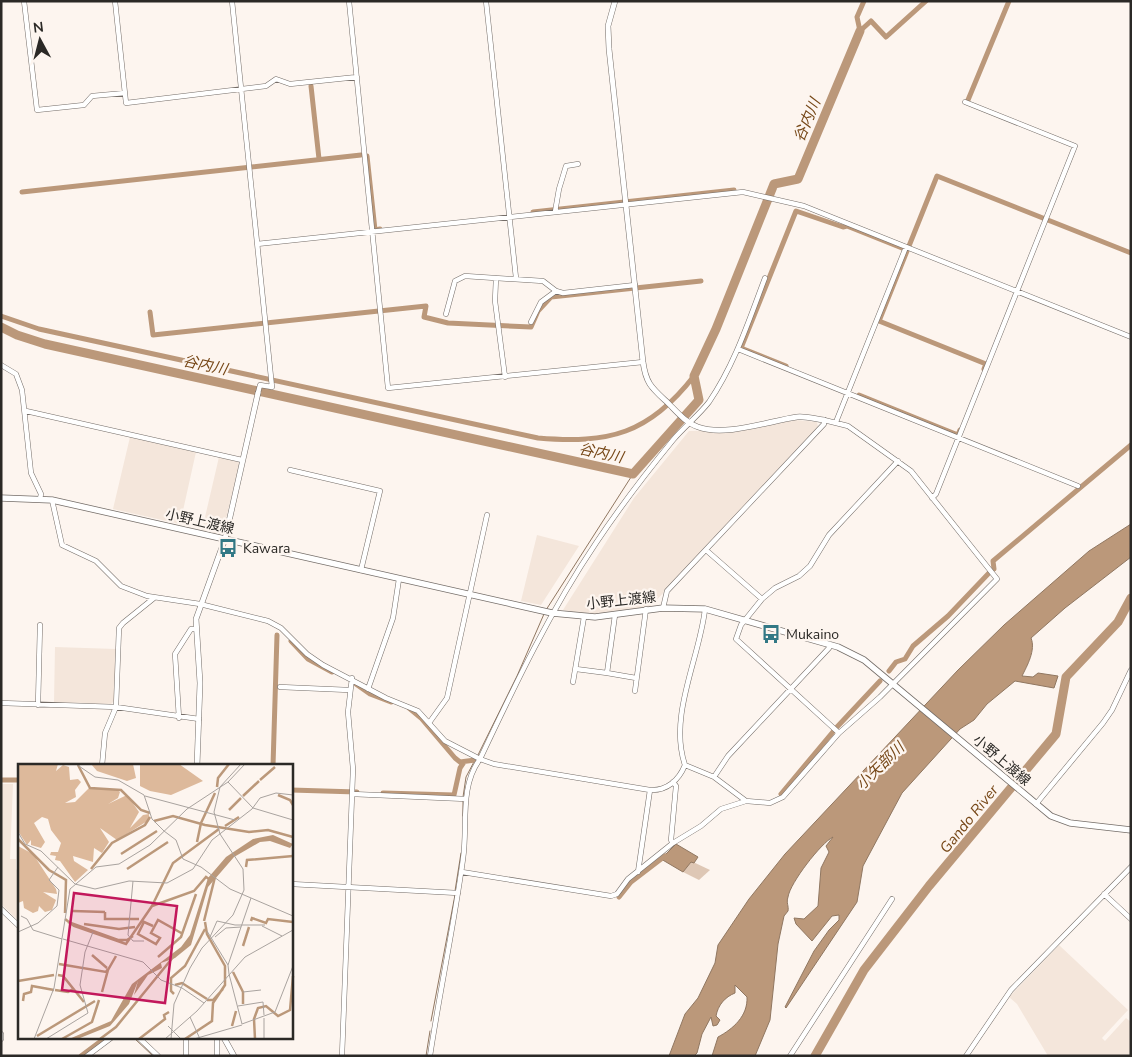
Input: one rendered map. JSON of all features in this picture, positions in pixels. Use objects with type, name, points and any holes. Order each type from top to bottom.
[{"type":"main road","name":"小野上渡線","points":[[1,498],[52,500],[552,613],[584,617],[616,615],[646,609],[704,609],[838,647],[864,660],[1051,816],[1065,821],[1131,830]]},
{"type":"street","points":[[24,1],[37,110],[84,105],[92,96],[124,93]]},
{"type":"street","points":[[115,1],[126,103],[266,86],[276,79],[290,84],[356,77]]},
{"type":"street","points":[[196,764],[200,682],[196,629],[200,604],[226,539],[260,384],[272,387],[232,1]]},
{"type":"street","points":[[349,1],[388,388],[643,362]]},
{"type":"street","points":[[486,1],[516,278]]},
{"type":"street","points":[[462,872],[611,896],[617,894],[628,879],[673,842],[701,826],[721,809],[746,801],[770,803],[783,797],[836,730],[892,683],[997,579],[910,471],[848,426],[836,422],[798,417],[758,425],[716,429],[699,427],[688,421],[649,386],[645,378],[643,362],[609,49],[608,26],[615,1]]},
{"type":"street","points":[[932,498],[936,494],[959,438],[1075,146],[965,102]]},
{"type":"street","points":[[556,212],[558,189],[566,166],[578,164]]},
{"type":"street","points":[[257,244],[743,192],[788,202],[1131,337]]},
{"type":"street","points":[[836,422],[906,247]]},
{"type":"street","points":[[446,314],[456,281],[459,277],[516,278],[542,281],[556,291],[563,293],[635,285]]},
{"type":"street","points":[[496,278],[495,301],[504,377]]},
{"type":"street","points":[[430,1056],[455,892],[462,872],[466,826],[463,799],[469,779],[552,613],[596,544],[637,485],[688,421],[708,404],[738,350],[765,278]]},
{"type":"street","points":[[531,322],[541,302],[556,291]]},
{"type":"street","points":[[738,350],[1078,486]]},
{"type":"street","points":[[1,365],[16,374],[25,398],[26,437],[32,473],[40,499]]},
{"type":"street","points":[[26,411],[242,460]]},
{"type":"street","points":[[663,608],[667,591],[824,424],[824,420]]},
{"type":"street","points":[[836,730],[736,639],[741,625],[762,599],[775,588],[799,576],[810,566],[829,535],[898,461]]},
{"type":"street","points":[[290,470],[380,491],[361,570]]},
{"type":"street","points":[[52,500],[62,545],[96,561],[121,586],[154,598],[200,604],[268,621],[281,628],[307,654],[323,665],[352,678],[368,689],[418,711],[445,741],[494,764],[650,790],[660,790],[673,782],[684,765],[682,756],[682,711],[704,609]]},
{"type":"street","points":[[429,723],[447,698],[487,515]]},
{"type":"street","points":[[706,550],[762,599]]},
{"type":"street","points":[[368,689],[393,618],[400,579]]},
{"type":"street","points":[[102,764],[105,733],[116,707],[120,628],[123,623],[154,598]]},
{"type":"street","points":[[635,691],[646,609]]},
{"type":"street","points":[[607,674],[616,615]]},
{"type":"street","points":[[573,682],[584,617]]},
{"type":"street","points":[[38,704],[40,625]]},
{"type":"street","points":[[180,718],[175,654],[191,629],[196,629]]},
{"type":"street","points":[[714,777],[728,756],[829,648]]},
{"type":"street","points":[[576,669],[636,678]]},
{"type":"street","points":[[1036,804],[1103,723],[1112,710],[1131,670]]},
{"type":"street","points":[[342,1056],[353,747],[348,712],[349,690],[352,678]]},
{"type":"street","points":[[280,688],[349,690]]},
{"type":"street","points":[[1,703],[116,707],[180,718],[199,719]]},
{"type":"street","points":[[684,765],[714,777],[746,801]]},
{"type":"street","points":[[673,782],[676,786],[671,840],[673,842]]},
{"type":"street","points":[[638,872],[650,790]]},
{"type":"street","points":[[352,794],[463,799]]},
{"type":"street","points":[[966,1056],[1011,990],[1131,867]]},
{"type":"street","points":[[292,884],[455,892]]},
{"type":"street","points":[[1104,894],[1131,919]]},
{"type":"street","points":[[790,1056],[892,899]]},
{"type":"street","points":[[1,909],[18,925]]},
{"type":"street","points":[[1,1039],[2,1034]]},
{"type":"street","points":[[86,1056],[107,1040]]},
{"type":"street","points":[[141,1040],[158,1056]]},
{"type":"street","points":[[186,1040],[186,1056]]},
{"type":"street","points":[[216,1056],[217,1040]]},
{"type":"street","points":[[225,1040],[234,1056]]},
{"type":"shaded area","points":[[796,420],[817,422],[818,427],[651,606],[616,613],[583,615],[563,610],[634,498],[689,431],[736,430]]},
{"type":"shaded area","points":[[130,437],[196,452],[180,524],[113,509]]},
{"type":"shaded area","points":[[219,457],[240,462],[223,531],[219,534],[202,530]]},
{"type":"shaded area","points":[[537,535],[579,546],[541,605],[521,601]]},
{"type":"shaded area","points":[[55,647],[116,649],[114,701],[111,704],[54,702]]},
{"type":"shaded area","points":[[1,784],[13,784],[10,859],[16,859],[16,869],[18,871],[18,920],[1,904]]},
{"type":"shaded area","points":[[691,861],[710,870],[699,880],[683,872]]},
{"type":"shaded area","points":[[1059,945],[1128,1010],[1102,1038],[1105,1041],[1126,1018],[1131,1022],[1131,1056],[1048,1056],[1017,1004],[1009,997]]},
{"type":"water","name":"小矢部川","points":[[1131,524],[1131,557],[1065,608],[1031,638],[1032,653],[1022,676],[1033,677],[1038,673],[1058,676],[1054,688],[1015,681],[987,704],[974,720],[960,729],[902,793],[863,866],[857,902],[786,1008],[814,951],[829,930],[839,920],[839,915],[832,916],[812,941],[796,924],[794,918],[804,919],[818,906],[821,868],[829,852],[826,846],[833,837],[821,847],[800,873],[787,899],[788,911],[784,916],[778,944],[770,1020],[755,1056],[712,1056],[718,1037],[734,1026],[742,1016],[747,1004],[747,997],[735,985],[735,993],[725,999],[718,1008],[716,1016],[720,1020],[717,1025],[713,1026],[711,1017],[702,1034],[697,1053],[694,1056],[669,1056],[685,1014],[698,998],[715,963],[718,945],[749,899],[785,854],[958,670],[1004,625],[1089,551]]},
{"type":"water","points":[[676,844],[698,857],[683,872],[661,859]]},
{"type":"waterway","points":[[860,31],[857,17],[864,1]]},
{"type":"waterway","name":"谷内川","points":[[860,31],[871,21],[886,37],[926,1]]},
{"type":"waterway","points":[[968,100],[1009,1]]},
{"type":"waterway","name":"谷内川","points":[[1,327],[17,335],[45,344],[633,474],[699,400],[694,376],[716,329],[774,184],[798,179],[860,31]]},
{"type":"waterway","points":[[311,86],[319,159]]},
{"type":"waterway","points":[[22,192],[361,155]]},
{"type":"waterway","points":[[367,156],[375,230],[380,229]]},
{"type":"waterway","points":[[984,369],[986,364],[879,321],[937,176],[1131,253]]},
{"type":"waterway","points":[[533,212],[734,190]]},
{"type":"waterway","points":[[786,366],[741,348],[796,211],[843,227],[847,226],[902,248]]},
{"type":"waterway","points":[[150,312],[153,335],[426,306],[424,317],[448,323],[531,327],[538,311],[551,297],[701,281]]},
{"type":"waterway","points":[[1,316],[39,329],[538,438],[586,439],[626,431],[644,423],[661,411],[694,376]]},
{"type":"waterway","points":[[859,395],[958,435],[960,430]]},
{"type":"waterway","points":[[994,569],[993,561],[1131,445]]},
{"type":"waterway","points":[[546,610],[633,474]]},
{"type":"waterway","points":[[889,671],[896,662],[905,659],[913,646],[948,616],[989,573]]},
{"type":"waterway","name":"Gando River","points":[[815,1056],[864,970],[929,886],[1056,734],[1066,677],[1118,622],[1131,598]]},
{"type":"waterway","points":[[478,755],[517,676],[544,614]]},
{"type":"waterway","points":[[273,764],[277,635]]},
{"type":"waterway","points":[[291,641],[308,659],[332,672]]},
{"type":"waterway","points":[[781,794],[837,727],[880,681]]},
{"type":"waterway","points":[[353,682],[370,694],[391,702]]},
{"type":"waterway","points":[[409,708],[421,718],[460,762],[475,760]]},
{"type":"waterway","points":[[463,797],[466,777],[476,758]]},
{"type":"waterway","points":[[383,793],[454,795],[460,768],[464,762]]},
{"type":"waterway","points":[[1,780],[18,780]]},
{"type":"waterway","points":[[292,790],[357,792]]},
{"type":"waterway","points":[[463,800],[463,816]]},
{"type":"waterway","points":[[455,891],[461,853]]},
{"type":"waterway","points":[[619,897],[631,882],[665,856]]},
{"type":"waterway","points":[[431,1021],[455,895]]},
{"type":"waterway","points":[[1,906],[18,922]]},
{"type":"waterway","points":[[426,1056],[430,1031]]},
{"type":"waterway","points":[[81,1056],[102,1040]]},
{"type":"waterway","points":[[136,1040],[153,1056]]},
{"type":"place","name":"Kawara","points":[[228,548]]},
{"type":"place","name":"Mukaino","points":[[771,634]]}]
